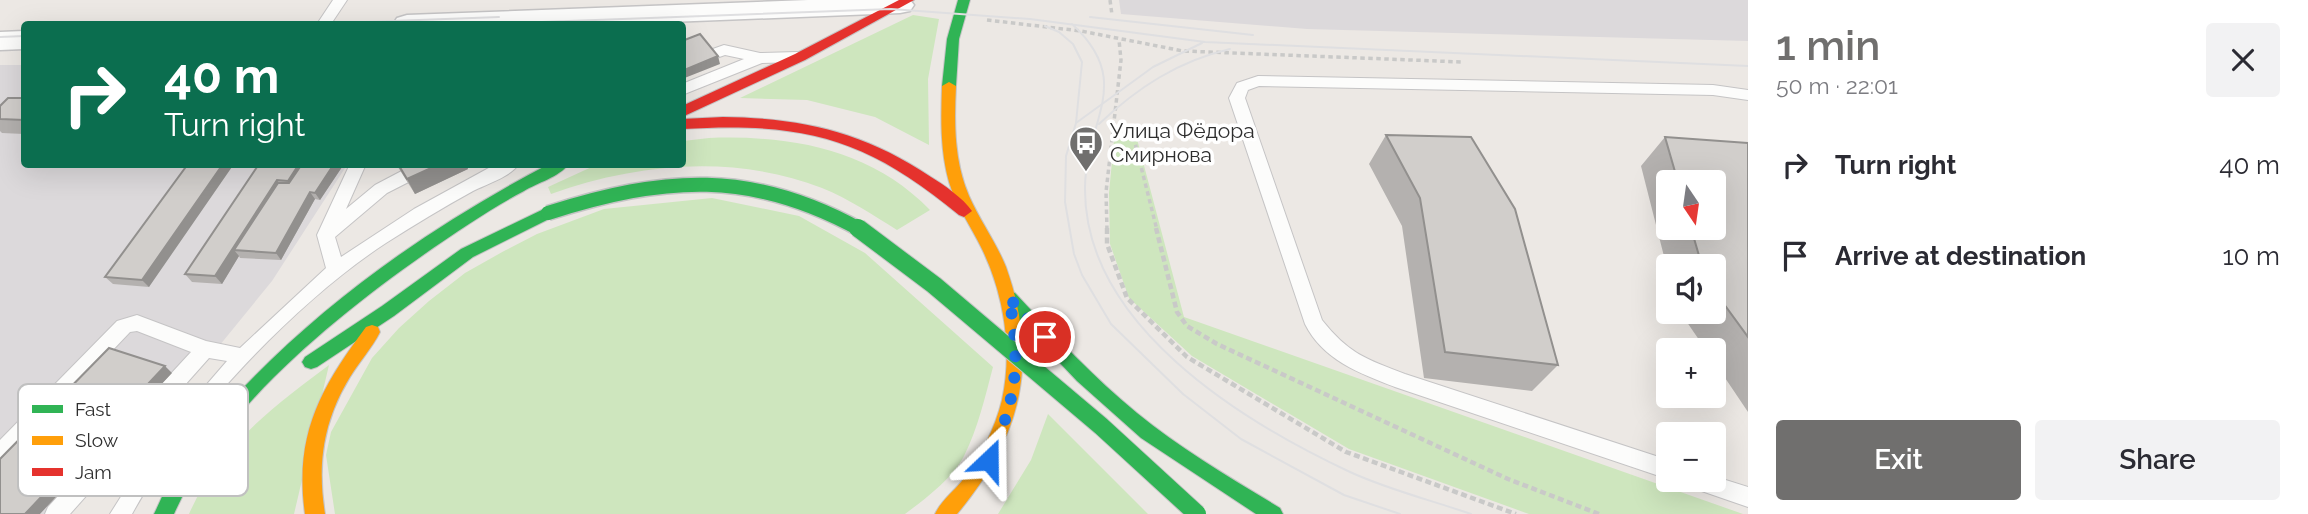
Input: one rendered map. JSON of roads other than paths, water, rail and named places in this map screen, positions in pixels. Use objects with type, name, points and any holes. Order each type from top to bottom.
[{"type":"main road","points":[[686,110],[911,4]]},
{"type":"main road","points":[[945,514],[961,499],[989,460],[1010,408],[1017,371],[1017,340],[1009,298],[998,268],[971,218],[951,158],[949,72],[958,6]]},
{"type":"main road","points":[[686,124],[752,121],[804,127],[842,136],[900,159],[927,176],[971,218]]},
{"type":"main road","points":[[248,392],[285,357],[392,270],[497,198],[554,168]]},
{"type":"main road","points":[[248,403],[388,311],[467,253],[548,213],[616,190],[685,181],[748,186],[820,209],[870,235],[1090,418],[1197,514]]},
{"type":"main road","points":[[1009,298],[1045,337],[1130,418],[1177,454],[1273,514]]},
{"type":"main road","points":[[315,514],[309,486],[313,437],[339,378],[388,311]]},
{"type":"main road","points":[[164,514],[172,496]]},
{"type":"street","points":[[454,21],[674,7],[911,4]]},
{"type":"street","points":[[0,41],[21,40]]},
{"type":"lane","points":[[326,21],[340,0]]},
{"type":"lane","points":[[686,64],[724,50],[760,58],[800,57]]},
{"type":"lane","points":[[686,88],[760,58]]},
{"type":"lane","points":[[1656,466],[1402,381],[1363,366],[1334,349],[1314,324],[1237,97],[1242,87],[1258,81],[1713,90],[1748,95]]},
{"type":"lane","points":[[336,271],[326,235],[356,168]]},
{"type":"lane","points":[[326,235],[381,189],[422,168]]},
{"type":"lane","points":[[218,384],[242,356],[336,271],[406,223],[503,168]]},
{"type":"lane","points":[[68,384],[124,326],[136,323],[205,349],[242,356]]},
{"type":"lane","points":[[173,384],[205,349]]},
{"type":"lane","points":[[0,454],[18,435]]},
{"type":"lane","points":[[1726,489],[1748,496]]},
{"type":"lane","points":[[56,514],[72,496]]},
{"type":"lane","points":[[121,514],[133,496]]},
{"type":"tram line","points":[[567,21],[891,9],[1073,25]]},
{"type":"tram line","points":[[392,21],[499,17]]},
{"type":"tram line","points":[[1090,17],[1253,35]]},
{"type":"tram line","points":[[1073,25],[1205,42],[1748,66]]},
{"type":"tram line","points":[[1073,25],[1091,45],[1101,64],[1104,83],[1101,105]]},
{"type":"tram line","points":[[1045,26],[1059,32],[1073,44],[1082,62],[1076,123]]},
{"type":"tram line","points":[[0,37],[21,36]]},
{"type":"tram line","points":[[1101,105],[1153,67],[1202,43]]},
{"type":"tram line","points":[[1099,124],[1128,99],[1159,78],[1193,61],[1230,49]]},
{"type":"tram line","points":[[1076,123],[1101,105]]},
{"type":"tram line","points":[[1101,105],[1087,163],[1085,187],[1091,236],[1110,282],[1139,324],[1176,362],[1218,396],[1307,451],[1395,490],[1471,514]]},
{"type":"tram line","points":[[1076,123],[1066,156],[1065,202],[1074,254],[1082,275],[1111,324],[1183,394],[1241,439],[1344,495],[1400,514]]},
{"type":"place","name":"Улица Фёдора Смирнова","points":[[1086,173]]}]
